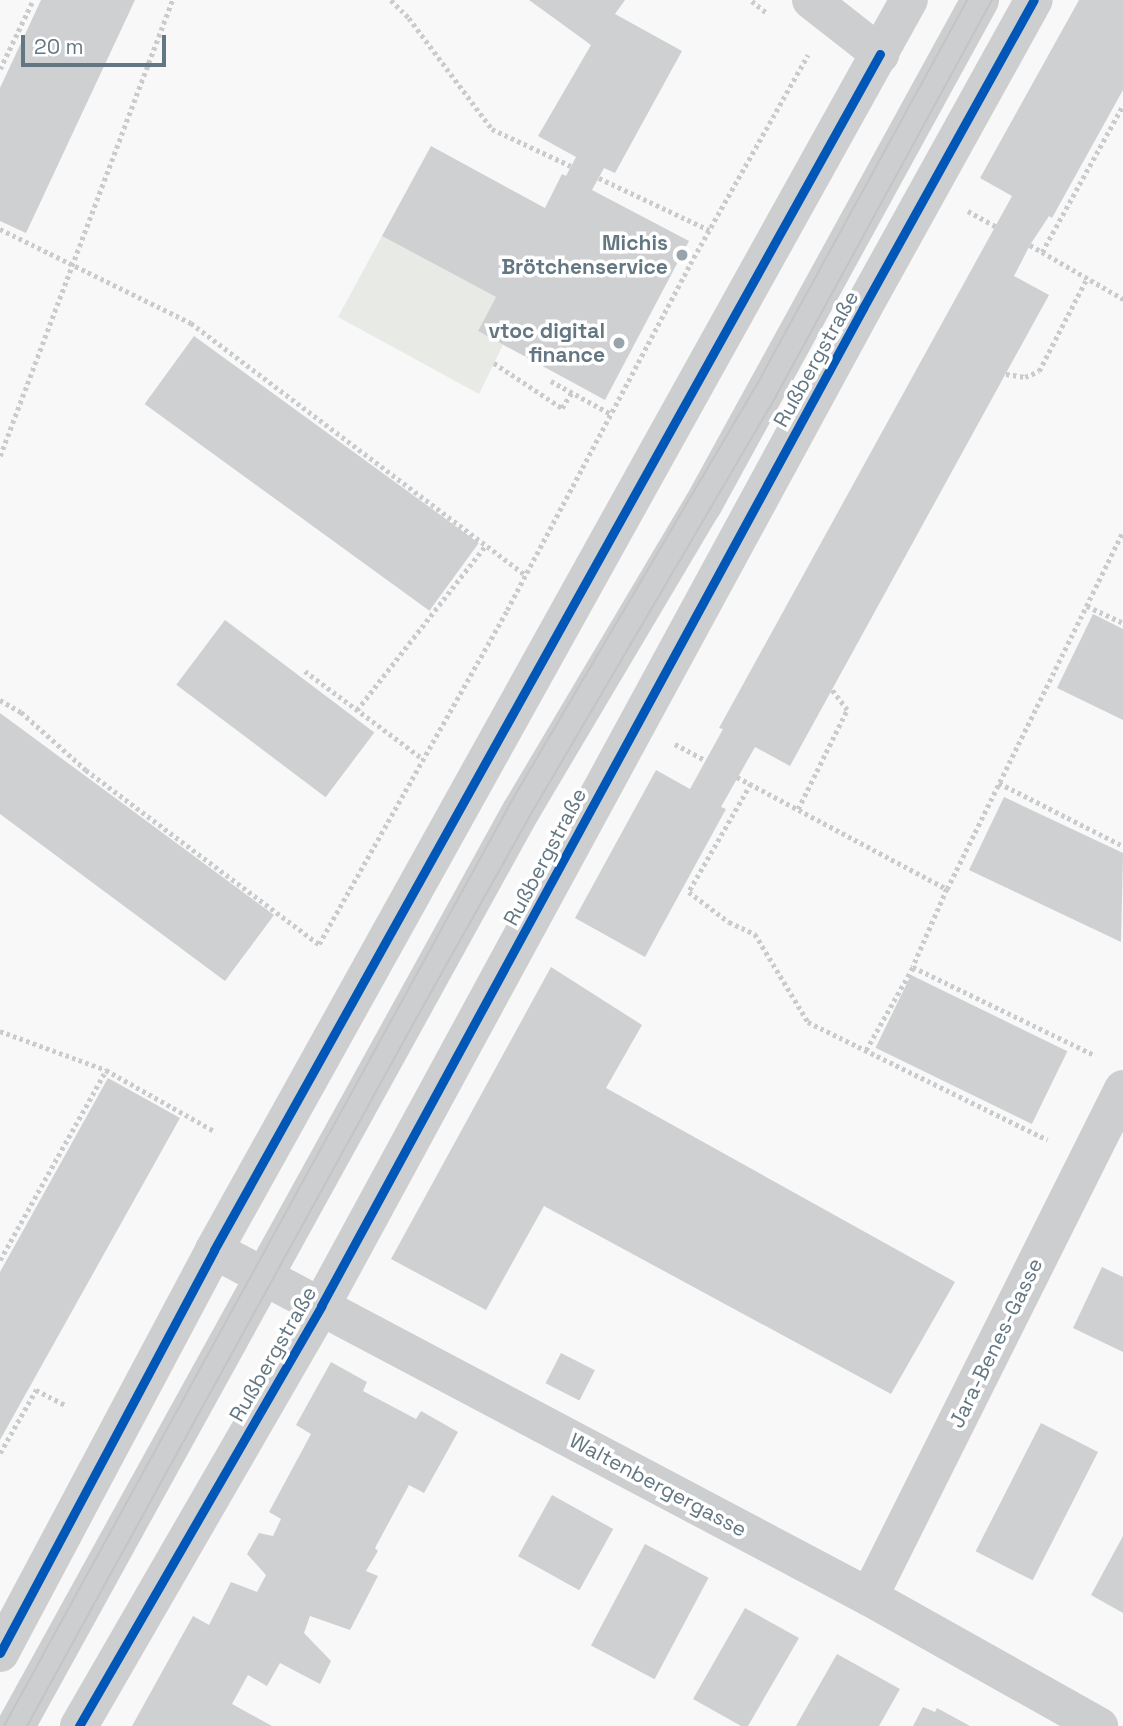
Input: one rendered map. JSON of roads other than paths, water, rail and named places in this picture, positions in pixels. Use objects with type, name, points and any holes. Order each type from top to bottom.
[{"type":"street","points":[[0,1653],[214,1250],[909,0]]},
{"type":"street","points":[[16,1726],[521,811],[702,505],[980,0]]},
{"type":"street","name":"Rußbergstraße","points":[[79,1726],[321,1306],[843,344],[1034,0]]},
{"type":"street","points":[[823,9],[880,54]]},
{"type":"street","name":"Jara-Benes-Gasse","points":[[869,1597],[1123,1088]]},
{"type":"street","name":"Waltenbergergasse","points":[[214,1250],[869,1597],[1099,1726]]},
{"type":"tram line","points":[[4,1726],[515,795],[762,375],[967,0]]},
{"type":"tram line","points":[[27,1726],[412,1026],[531,814],[776,396],[992,0]]},
{"type":"place","name":"Michis Brötchenservice","points":[[682,255]]},
{"type":"place","name":"vtoc digital finance","points":[[619,343]]}]
